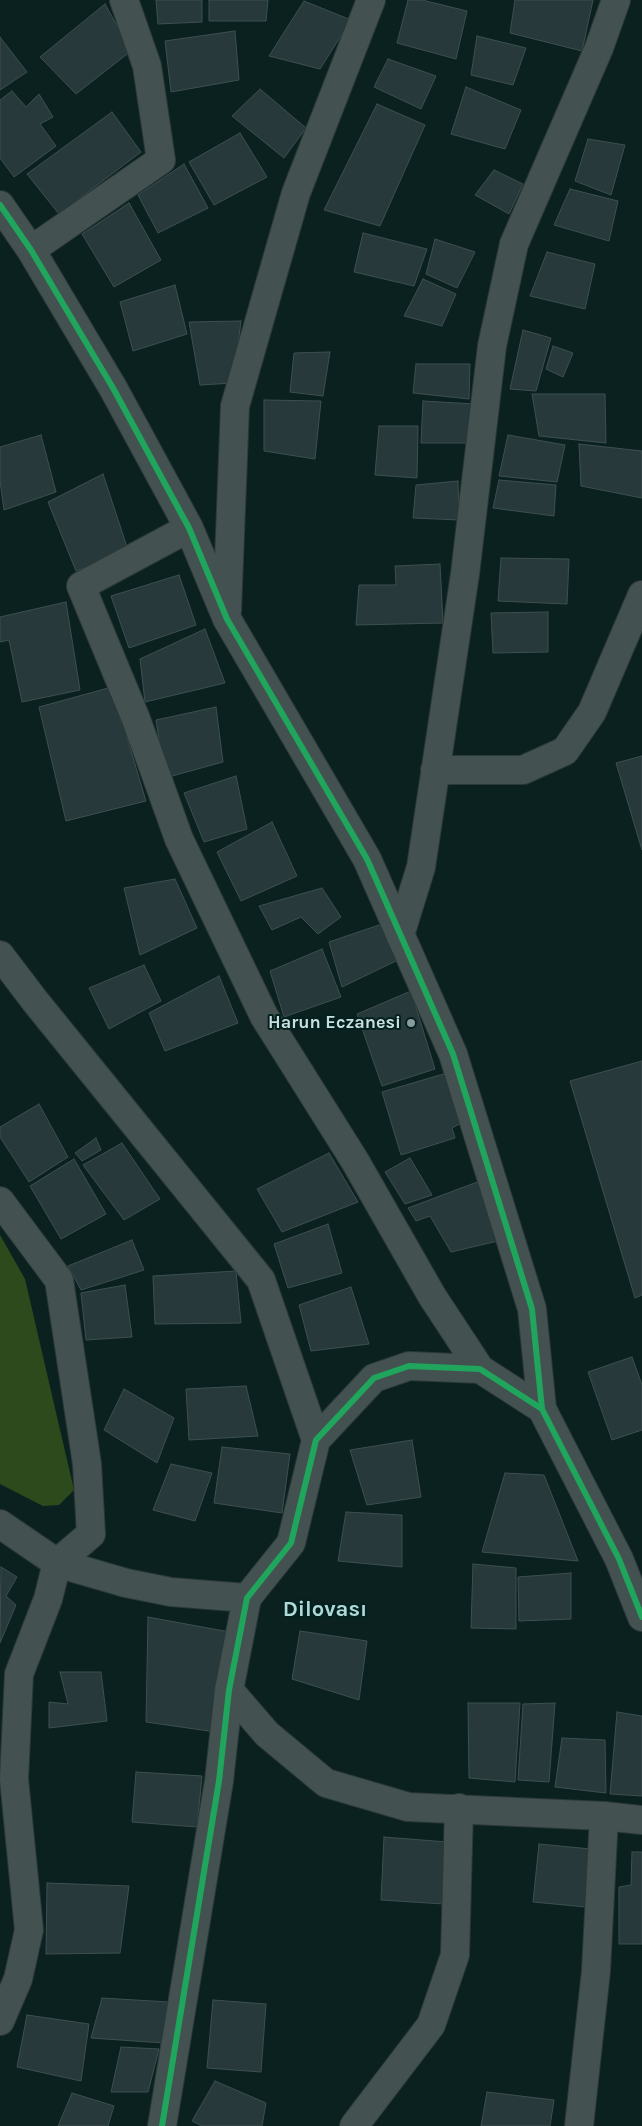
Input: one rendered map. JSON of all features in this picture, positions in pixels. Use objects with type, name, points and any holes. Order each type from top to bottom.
[{"type":"street","points":[[31,250],[161,160],[147,66],[124,0]]},
{"type":"street","points":[[227,619],[235,406],[296,193],[371,0]]},
{"type":"street","points":[[400,935],[421,867],[464,574],[492,346],[514,244],[599,48],[616,0]]},
{"type":"street","points":[[0,205],[31,250],[113,388],[189,528],[227,619],[366,859],[453,1054],[532,1308],[542,1409],[619,1559],[642,1617]]},
{"type":"street","points":[[189,528],[81,586],[136,719],[179,839],[264,1016],[355,1161],[432,1296],[480,1368],[542,1409]]},
{"type":"street","points":[[435,770],[523,770],[565,751],[592,712],[642,595]]},
{"type":"street","points":[[0,955],[35,1001],[261,1280],[316,1440]]},
{"type":"street","points":[[0,1201],[59,1280],[87,1464],[91,1534],[57,1563],[48,1599],[19,1674],[14,1780],[29,1930],[18,1979],[0,2021]]},
{"type":"street","points":[[162,2126],[219,1780],[229,1690],[247,1598],[291,1543],[316,1440],[374,1378],[409,1366],[480,1368]]},
{"type":"street","points":[[0,1524],[57,1563],[126,1583],[171,1592],[247,1598]]},
{"type":"street","points":[[229,1690],[267,1734],[326,1783],[408,1807],[460,1808],[642,1820]]},
{"type":"street","points":[[354,2126],[431,2024],[455,1955],[460,1808]]},
{"type":"street","points":[[578,2126],[596,1971],[604,1816]]},
{"type":"green space","points":[[0,1235],[25,1279],[74,1490],[59,1505],[43,1506],[0,1484]]},
{"type":"building","points":[[156,0],[202,0],[202,22],[158,24]]},
{"type":"building","points":[[209,0],[268,0],[266,21],[209,21]]},
{"type":"building","points":[[408,0],[422,0],[467,11],[456,59],[397,43]]},
{"type":"building","points":[[515,0],[593,0],[582,51],[510,33]]},
{"type":"building","points":[[304,1],[351,20],[320,69],[269,56]]},
{"type":"building","points":[[105,4],[131,51],[76,94],[40,57]]},
{"type":"building","points":[[235,31],[239,80],[171,92],[165,41]]},
{"type":"building","points":[[477,36],[526,48],[513,85],[471,75]]},
{"type":"building","points":[[0,37],[27,72],[0,90]]},
{"type":"building","points":[[388,59],[436,76],[421,109],[374,87]]},
{"type":"building","points":[[466,87],[521,110],[505,149],[451,134]]},
{"type":"building","points":[[260,89],[306,128],[284,158],[232,116]]},
{"type":"building","points":[[12,91],[26,107],[39,94],[53,117],[40,124],[56,146],[14,177],[0,158],[0,100]]},
{"type":"building","points":[[377,104],[425,125],[380,226],[324,210]]},
{"type":"building","points":[[112,112],[141,152],[59,214],[27,174]]},
{"type":"building","points":[[240,133],[267,177],[214,205],[189,162]]},
{"type":"building","points":[[588,139],[625,145],[611,195],[575,181]]},
{"type":"building","points":[[184,164],[208,208],[158,233],[138,195]]},
{"type":"building","points":[[494,170],[523,184],[509,214],[475,195]]},
{"type":"building","points":[[570,189],[618,201],[609,241],[554,225]]},
{"type":"building","points":[[129,203],[161,260],[114,287],[82,234]]},
{"type":"building","points":[[363,233],[427,249],[414,286],[354,272]]},
{"type":"building","points":[[435,239],[475,252],[457,288],[426,274]]},
{"type":"building","points":[[547,252],[595,264],[585,309],[530,296]]},
{"type":"building","points":[[423,279],[456,294],[442,326],[404,316]]},
{"type":"building","points":[[175,285],[187,334],[133,351],[120,302]]},
{"type":"building","points":[[241,321],[233,383],[200,385],[189,322]]},
{"type":"building","points":[[523,330],[551,338],[536,391],[510,389]]},
{"type":"building","points":[[553,346],[573,353],[563,377],[546,369]]},
{"type":"building","points":[[330,352],[323,396],[290,392],[294,353]]},
{"type":"building","points":[[416,364],[470,364],[469,399],[413,393]]},
{"type":"building","points":[[532,394],[605,394],[606,443],[539,436]]},
{"type":"building","points":[[264,400],[321,401],[315,459],[264,451]]},
{"type":"building","points":[[423,401],[475,404],[474,443],[421,443]]},
{"type":"building","points":[[379,426],[418,426],[417,478],[375,475]]},
{"type":"building","points":[[41,435],[56,492],[4,510],[0,481],[0,447]]},
{"type":"building","points":[[508,435],[565,445],[557,482],[499,476]]},
{"type":"building","points":[[579,444],[642,451],[642,498],[581,486]]},
{"type":"building","points":[[103,474],[128,550],[76,571],[48,502]]},
{"type":"building","points":[[499,480],[556,485],[554,516],[493,508]]},
{"type":"building","points":[[458,481],[459,520],[413,518],[416,485]]},
{"type":"building","points":[[501,558],[569,559],[567,604],[498,601]]},
{"type":"building","points":[[440,564],[443,623],[356,625],[359,585],[396,585],[395,566]]},
{"type":"building","points":[[179,575],[196,625],[129,648],[111,596]]},
{"type":"building","points":[[66,602],[80,690],[22,702],[9,640],[0,642],[0,617]]},
{"type":"building","points":[[548,612],[548,652],[493,653],[491,613]]},
{"type":"building","points":[[205,629],[225,683],[145,702],[140,659]]},
{"type":"building","points":[[112,687],[146,801],[66,821],[39,707]]},
{"type":"building","points":[[216,707],[223,762],[165,778],[156,720]]},
{"type":"building","points":[[642,756],[642,850],[616,763]]},
{"type":"building","points":[[236,776],[247,829],[204,842],[184,793]]},
{"type":"building","points":[[272,822],[297,876],[241,901],[217,852]]},
{"type":"building","points":[[175,879],[197,928],[140,955],[124,888]]},
{"type":"building","points":[[322,888],[341,917],[318,934],[301,917],[272,930],[259,906]]},
{"type":"building","points":[[385,923],[400,959],[342,987],[329,942]]},
{"type":"building","points":[[322,949],[341,997],[284,1017],[270,971]]},
{"type":"building","points":[[144,965],[161,1001],[109,1029],[89,988]]},
{"type":"building","points":[[219,976],[238,1023],[165,1051],[149,1013]]},
{"type":"building","points":[[411,991],[435,1069],[382,1086],[357,1014]]},
{"type":"building","points":[[642,1061],[642,1295],[635,1298],[570,1081]]},
{"type":"building","points":[[447,1073],[463,1122],[452,1128],[455,1138],[401,1155],[382,1092]]},
{"type":"building","points":[[39,1104],[68,1157],[29,1182],[0,1137],[0,1127]]},
{"type":"building","points":[[96,1138],[101,1150],[82,1161],[75,1153]]},
{"type":"building","points":[[122,1143],[160,1199],[124,1220],[83,1165]]},
{"type":"building","points":[[329,1153],[358,1202],[282,1232],[257,1189]]},
{"type":"building","points":[[410,1158],[432,1195],[405,1204],[385,1172]]},
{"type":"building","points":[[74,1159],[106,1214],[61,1239],[30,1186]]},
{"type":"building","points":[[480,1181],[498,1241],[451,1252],[430,1216],[416,1221],[408,1208]]},
{"type":"building","points":[[328,1224],[342,1273],[288,1288],[274,1244]]},
{"type":"building","points":[[132,1240],[144,1270],[81,1290],[68,1266]]},
{"type":"building","points":[[236,1271],[241,1323],[155,1324],[153,1276]]},
{"type":"building","points":[[125,1285],[132,1337],[86,1340],[81,1293]]},
{"type":"building","points":[[351,1287],[369,1344],[311,1351],[299,1305]]},
{"type":"building","points":[[632,1357],[642,1385],[642,1430],[612,1440],[588,1372]]},
{"type":"building","points":[[246,1386],[258,1436],[189,1440],[186,1389]]},
{"type":"building","points":[[124,1389],[174,1418],[157,1463],[104,1430]]},
{"type":"building","points":[[412,1440],[421,1497],[367,1505],[350,1450]]},
{"type":"building","points":[[222,1447],[290,1454],[282,1513],[214,1503]]},
{"type":"building","points":[[171,1464],[212,1473],[195,1521],[153,1510]]},
{"type":"building","points":[[505,1473],[544,1475],[578,1561],[482,1552]]},
{"type":"building","points":[[346,1512],[402,1515],[402,1567],[338,1561]]},
{"type":"building","points":[[473,1564],[516,1568],[516,1629],[471,1628]]},
{"type":"building","points":[[1,1567],[17,1577],[6,1596],[16,1605],[0,1643]]},
{"type":"building","points":[[571,1573],[571,1619],[519,1621],[518,1577]]},
{"type":"building","points":[[148,1617],[235,1633],[216,1732],[146,1722]]},
{"type":"building","points":[[300,1631],[367,1641],[359,1700],[292,1679]]},
{"type":"building","points":[[60,1672],[101,1672],[107,1721],[49,1728],[49,1702],[68,1704]]},
{"type":"building","points":[[468,1703],[520,1703],[515,1782],[469,1778]]},
{"type":"building","points":[[555,1703],[549,1782],[518,1780],[523,1704]]},
{"type":"building","points":[[617,1712],[642,1716],[642,1796],[610,1794]]},
{"type":"building","points":[[562,1738],[605,1740],[606,1793],[555,1787]]},
{"type":"building","points":[[136,1772],[202,1776],[197,1827],[132,1822]]},
{"type":"building","points":[[384,1837],[447,1842],[444,1904],[381,1900]]},
{"type":"building","points":[[539,1844],[591,1849],[586,1907],[533,1902]]},
{"type":"building","points":[[632,1852],[642,1852],[642,1944],[619,1944],[619,1887],[631,1885]]},
{"type":"building","points":[[47,1883],[129,1886],[120,1953],[46,1954]]},
{"type":"building","points":[[102,1998],[169,2002],[164,2043],[91,2038]]},
{"type":"building","points":[[213,2000],[266,2004],[261,2072],[207,2068]]},
{"type":"building","points":[[27,2015],[89,2024],[81,2081],[17,2067]]},
{"type":"building","points":[[121,2047],[159,2049],[148,2092],[111,2092]]},
{"type":"building","points":[[215,2081],[266,2103],[262,2126],[202,2126],[192,2121]]},
{"type":"building","points":[[487,2092],[554,2100],[550,2126],[481,2126]]},
{"type":"building","points":[[72,2093],[114,2106],[108,2126],[58,2126]]},
{"type":"cycle path","points":[[0,205],[31,250],[113,388],[189,528],[227,619],[367,859],[453,1054],[532,1309],[542,1409]]},
{"type":"cycle path","points":[[162,2126],[219,1781],[229,1690],[247,1598],[291,1543],[316,1440],[374,1378],[409,1366],[480,1369],[542,1409],[619,1559],[642,1617]]},
{"type":"place","name":"Harun Eczanesi","points":[[411,1023]]},
{"type":"district","name":"Dilovası","points":[[325,1610]]}]
